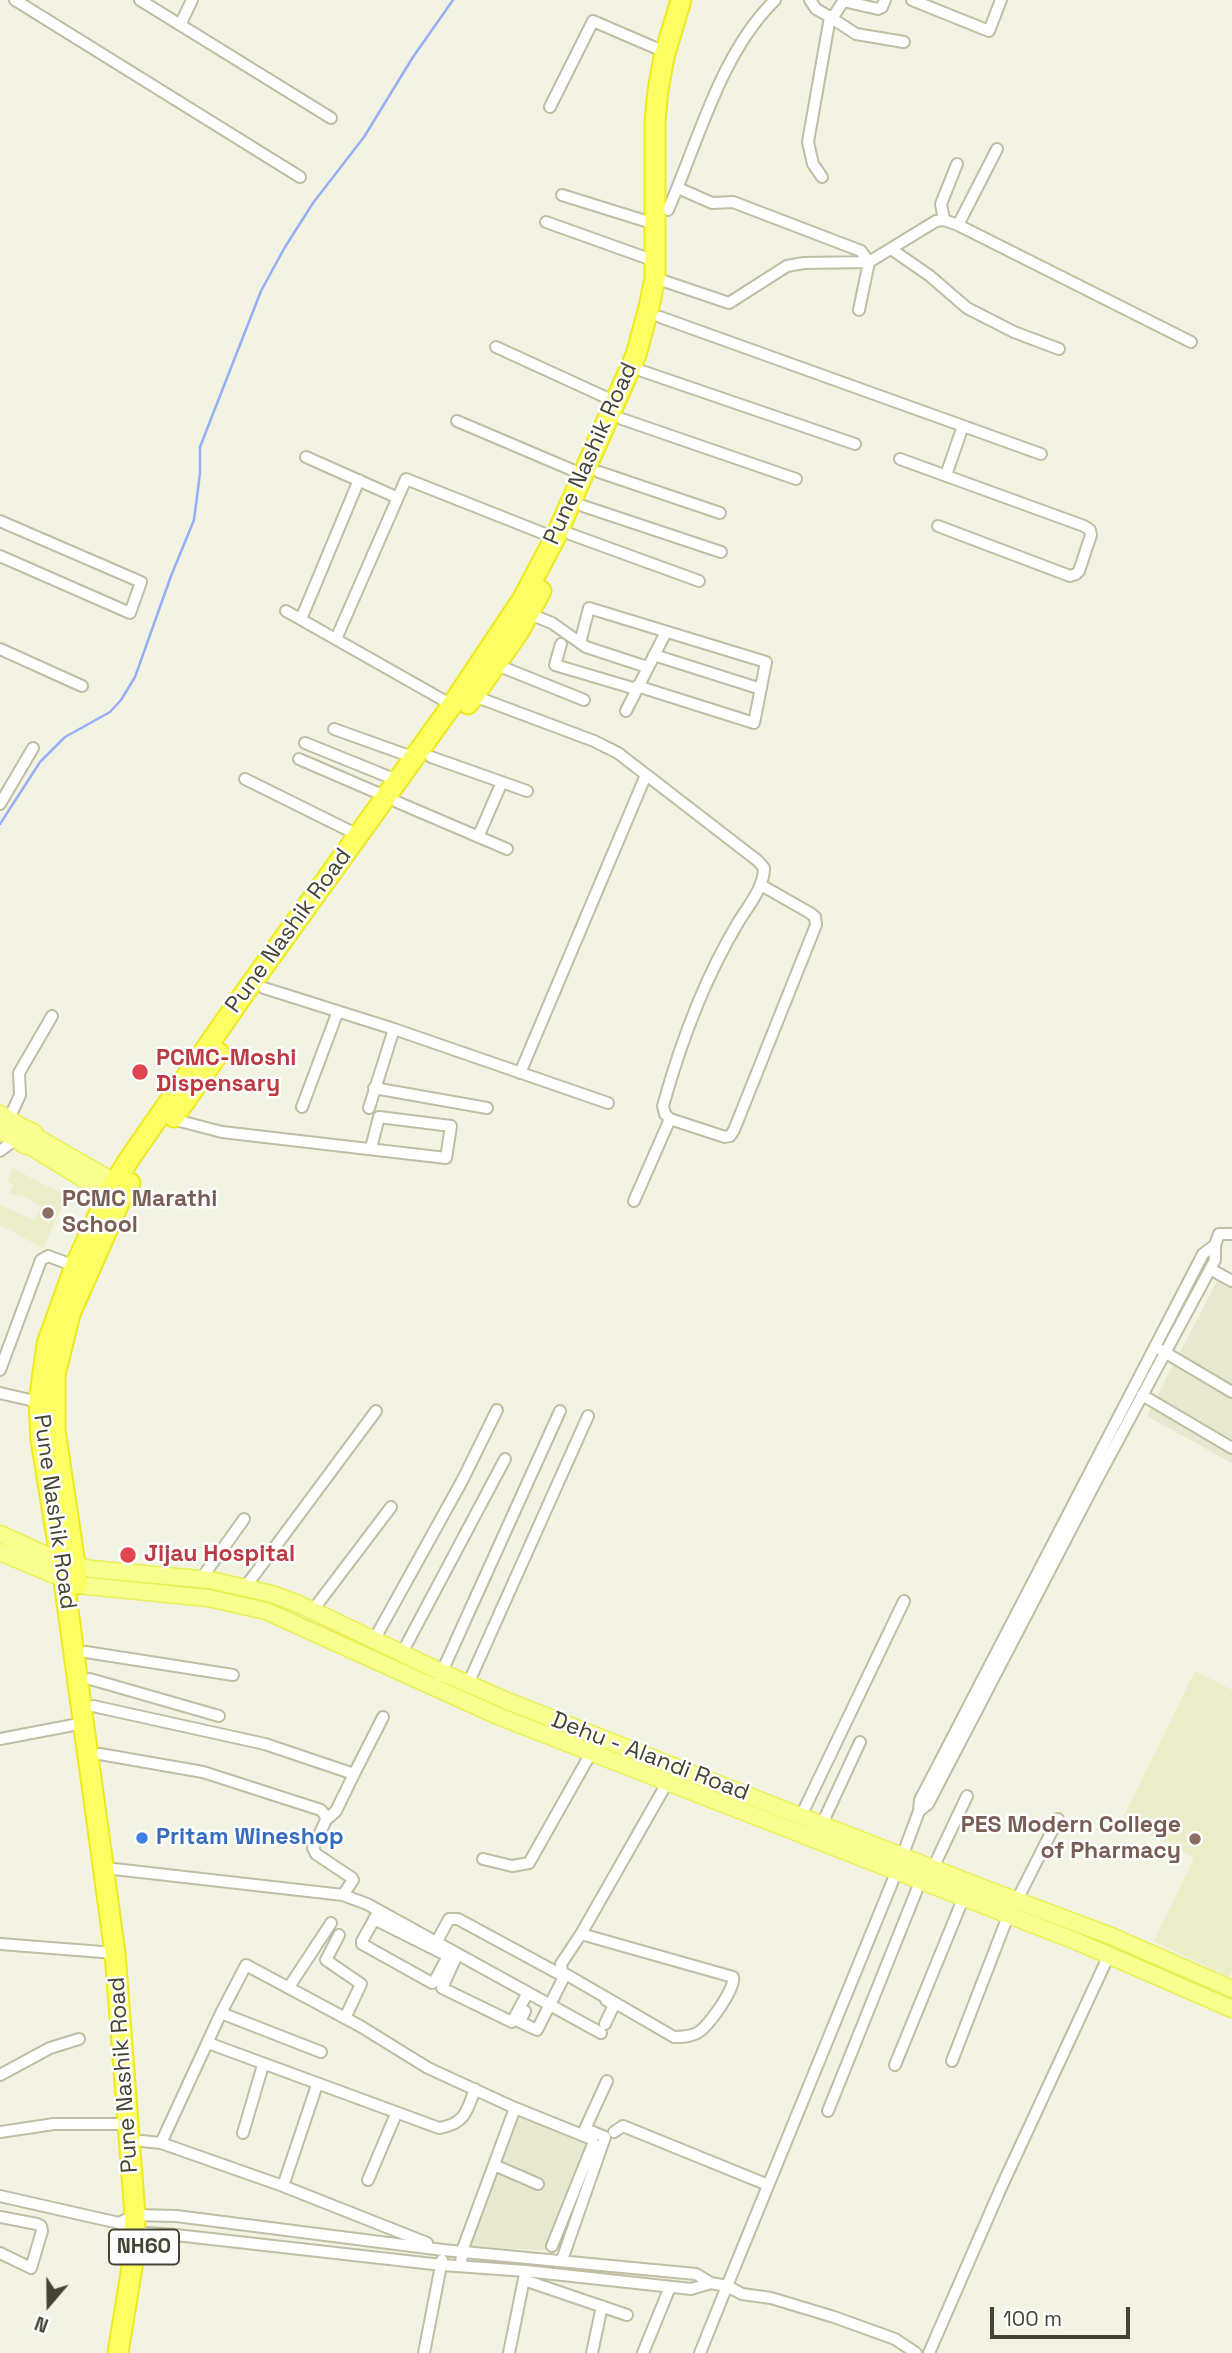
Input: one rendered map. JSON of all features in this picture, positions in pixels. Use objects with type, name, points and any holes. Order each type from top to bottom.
[{"type":"highway","name":"Pune Nashik Road","points":[[662,217],[655,121],[665,52],[681,0]]},
{"type":"highway","name":"Pune Nashik Road","points":[[130,2353],[142,2276],[135,2224],[115,1953],[89,1714],[69,1574],[55,1430],[55,1375],[70,1314],[118,1192],[264,988],[392,800],[497,665],[530,614],[619,411],[642,371],[660,317],[659,273],[669,94],[680,42],[694,0]]},
{"type":"highway","name":"Pune Nashik Road","points":[[619,411],[659,273]]},
{"type":"highway","name":"Pune Nashik Road","points":[[118,2353],[132,2267],[135,2224],[151,2142],[132,2019],[100,1754],[89,1714],[90,1679],[86,1652],[41,1440],[39,1402],[47,1344],[75,1266],[180,1083],[358,835],[392,800],[399,780],[423,757],[452,705],[583,506],[591,474]]},
{"type":"main road","points":[[3,1121],[26,1139],[118,1192]]},
{"type":"main road","points":[[0,1534],[69,1574]]},
{"type":"main road","points":[[0,1552],[69,1574]]},
{"type":"main road","name":"Dehu - Alandi Road","points":[[69,1574],[90,1569],[201,1579],[272,1594],[313,1610],[468,1684],[1111,1936],[1232,1989]]},
{"type":"main road","name":"Dehu - Alandi Road","points":[[69,1574],[266,1611],[498,1716],[1109,1955],[1232,2009]]},
{"type":"street","points":[[15,0],[300,177]]},
{"type":"street","points":[[140,0],[331,118]]},
{"type":"street","points":[[180,25],[192,0]]},
{"type":"street","points":[[562,195],[662,217],[678,188],[725,72],[758,16],[775,0]]},
{"type":"street","points":[[810,0],[816,9],[856,34],[905,42]]},
{"type":"street","points":[[822,177],[813,164],[808,142],[830,18],[844,1],[878,9],[885,0]]},
{"type":"street","points":[[912,0],[989,31],[1001,0]]},
{"type":"street","points":[[550,107],[593,21],[665,52]]},
{"type":"street","points":[[958,225],[997,149]]},
{"type":"street","points":[[944,220],[941,204],[957,164]]},
{"type":"street","points":[[678,188],[712,204],[733,202],[861,251],[869,262],[859,310]]},
{"type":"street","points":[[546,222],[729,303],[792,265],[869,262],[928,225],[944,220],[1192,342]]},
{"type":"street","points":[[891,249],[930,276],[967,308],[1014,332],[1059,349]]},
{"type":"street","points":[[660,317],[1041,454]]},
{"type":"street","points":[[496,347],[619,411],[796,479]]},
{"type":"street","points":[[642,371],[855,444]]},
{"type":"street","points":[[457,421],[591,474],[720,513]]},
{"type":"street","points":[[946,475],[963,426]]},
{"type":"street","points":[[306,457],[396,497]]},
{"type":"street","points":[[900,459],[1084,526],[1090,530],[1091,536],[1079,571],[1070,576],[938,526]]},
{"type":"street","points":[[336,639],[402,482],[406,479],[562,536],[699,581]]},
{"type":"street","points":[[301,619],[359,481]]},
{"type":"street","points":[[583,506],[721,552]]},
{"type":"street","points":[[0,521],[141,582],[130,613],[0,556]]},
{"type":"street","points":[[561,645],[555,665],[754,723],[766,662],[589,608],[580,643]]},
{"type":"street","points":[[286,611],[452,705]]},
{"type":"street","points":[[530,614],[552,623],[580,643],[647,667]]},
{"type":"street","points":[[626,711],[666,632]]},
{"type":"street","points":[[0,649],[82,686]]},
{"type":"street","points":[[654,655],[761,689]]},
{"type":"street","points":[[497,665],[584,700]]},
{"type":"street","points":[[474,696],[594,741],[618,753],[764,868],[761,885],[724,945],[688,1025],[663,1105],[665,1114],[670,1119],[720,1136],[730,1136],[734,1130],[816,925],[816,917],[761,885]]},
{"type":"street","points":[[334,729],[527,791]]},
{"type":"street","points":[[305,743],[399,780]]},
{"type":"street","points":[[0,804],[33,748]]},
{"type":"street","points":[[299,759],[507,849]]},
{"type":"street","points":[[520,1073],[646,775]]},
{"type":"street","points":[[245,779],[358,835]]},
{"type":"street","points":[[478,837],[502,782]]},
{"type":"street","points":[[264,988],[394,1029],[608,1103]]},
{"type":"street","points":[[302,1107],[338,1011]]},
{"type":"street","points":[[3,1121],[20,1095],[19,1073],[52,1016]]},
{"type":"street","points":[[369,1108],[394,1029]]},
{"type":"street","points":[[374,1088],[487,1108]]},
{"type":"street","points":[[172,1119],[222,1132],[446,1158],[451,1126],[379,1117],[371,1148]]},
{"type":"street","points":[[634,1201],[670,1119]]},
{"type":"street","points":[[0,1151],[26,1139]]},
{"type":"street","points":[[700,2353],[896,1873],[919,1811],[920,1800],[1147,1398],[1160,1349],[1215,1260],[1215,1245],[1219,1234],[1232,1234]]},
{"type":"street","points":[[949,1751],[1160,1349],[1203,1254],[1215,1245]]},
{"type":"street","points":[[0,1370],[41,1261],[48,1256],[75,1266]]},
{"type":"street","points":[[1210,1269],[1232,1281]]},
{"type":"street","points":[[1160,1349],[1232,1392]]},
{"type":"street","points":[[0,1393],[39,1402]]},
{"type":"street","points":[[1147,1398],[1232,1448]]},
{"type":"street","points":[[374,1640],[462,1481],[497,1410]]},
{"type":"street","points":[[246,1587],[376,1411]]},
{"type":"street","points":[[434,1688],[560,1411]]},
{"type":"street","points":[[468,1684],[588,1416]]},
{"type":"street","points":[[402,1653],[505,1459]]},
{"type":"street","points":[[313,1610],[391,1507]]},
{"type":"street","points":[[201,1579],[244,1519]]},
{"type":"street","points":[[801,1816],[904,1601]]},
{"type":"street","points":[[86,1652],[233,1675]]},
{"type":"street","points":[[90,1679],[219,1716]]},
{"type":"street","points":[[0,1739],[89,1714],[265,1744],[354,1774]]},
{"type":"street","points":[[343,1895],[352,1878],[316,1854],[313,1848],[326,1820],[336,1811],[383,1717]]},
{"type":"street","points":[[822,1824],[860,1742]]},
{"type":"street","points":[[483,1859],[512,1866],[529,1863],[590,1753]]},
{"type":"street","points":[[100,1754],[174,1766],[214,1776],[321,1810],[326,1820]]},
{"type":"street","points":[[581,1934],[733,1977],[733,1987],[698,2033],[674,2037],[562,1972],[561,1964],[667,1783]]},
{"type":"street","points":[[933,1868],[967,1796]]},
{"type":"street","points":[[1017,1900],[1058,1819]]},
{"type":"street","points":[[114,1869],[343,1895],[448,1956],[434,1982],[362,1944],[376,1915]]},
{"type":"street","points":[[828,2111],[920,1882]]},
{"type":"street","points":[[895,2065],[963,1899]]},
{"type":"street","points":[[376,1915],[436,1943],[550,2006],[603,2029],[614,2004],[458,1919],[449,1919],[436,1943]]},
{"type":"street","points":[[953,2061],[1008,1916]]},
{"type":"street","points":[[289,1987],[331,1923]]},
{"type":"street","points":[[339,1935],[326,1960],[361,1984],[345,2018]]},
{"type":"street","points":[[0,1944],[115,1953]]},
{"type":"street","points":[[457,1955],[442,1987],[512,2022],[530,1995]]},
{"type":"street","points":[[929,2353],[1000,2190],[1109,1955]]},
{"type":"street","points":[[443,2250],[284,2186],[151,2142],[208,2043],[246,1965],[345,2018],[407,2056],[515,2108],[592,2139],[593,2144],[552,2246]]},
{"type":"street","points":[[530,1995],[520,2022],[537,2030],[565,1977]]},
{"type":"street","points":[[221,2013],[321,2052]]},
{"type":"street","points":[[0,2075],[50,2048],[79,2039]]},
{"type":"street","points":[[208,2043],[439,2128],[461,2121],[475,2089]]},
{"type":"street","points":[[243,2133],[263,2065]]},
{"type":"street","points":[[562,2260],[605,2137],[584,2129],[607,2081]]},
{"type":"street","points":[[284,2186],[317,2085]]},
{"type":"street","points":[[461,2266],[462,2251],[515,2108]]},
{"type":"street","points":[[368,2180],[396,2114]]},
{"type":"street","points":[[0,2132],[54,2124],[128,2124]]},
{"type":"street","points":[[614,2132],[623,2126],[768,2185]]},
{"type":"street","points":[[494,2165],[538,2184]]},
{"type":"street","points":[[0,2196],[135,2224],[525,2276],[577,2276],[691,2289],[711,2283]]},
{"type":"street","points":[[135,2224],[176,2216],[443,2250],[696,2274],[711,2283],[727,2286],[742,2294],[771,2298],[834,2317],[895,2339],[916,2353]]},
{"type":"street","points":[[0,2217],[37,2224],[42,2231],[31,2268],[0,2253]]},
{"type":"street","points":[[424,2353],[443,2250]]},
{"type":"street","points":[[509,2353],[529,2258]]},
{"type":"street","points":[[577,2276],[579,2262]]},
{"type":"street","points":[[525,2276],[627,2315]]},
{"type":"street","points":[[643,2353],[670,2287]]},
{"type":"street","points":[[592,2353],[602,2306]]},
{"type":"shaded area","name":"PCMC Marathi School","points":[[12,1168],[67,1196],[43,1248],[0,1225],[0,1205],[34,1220],[41,1207],[22,1195],[20,1198],[10,1193],[13,1185],[8,1181]]},
{"type":"shaded area","points":[[1217,1281],[1232,1289],[1232,1463],[1147,1416]]},
{"type":"shaded area","name":"PES Modern College of Pharmacy","points":[[1195,1671],[1232,1690],[1232,1972],[1229,1977],[1154,1941],[1194,1858],[1122,1820]]},
{"type":"shaded area","points":[[524,2104],[600,2137],[559,2251],[468,2246]]},
{"type":"waterway","points":[[0,824],[40,762],[65,737],[110,712],[135,677],[194,520],[200,473],[200,447],[261,291],[313,203],[364,137],[413,57],[453,0]]},
{"type":"place","name":"PCMC-Moshi Dispensary","points":[[140,1072]]},
{"type":"place","name":"PCMC Marathi School","points":[[48,1213]]},
{"type":"place","name":"Jijau Hospital","points":[[128,1555]]},
{"type":"place","name":"Pritam Wineshop","points":[[142,1838]]},
{"type":"place","name":"PES Modern College of Pharmacy","points":[[1195,1839]]}]
